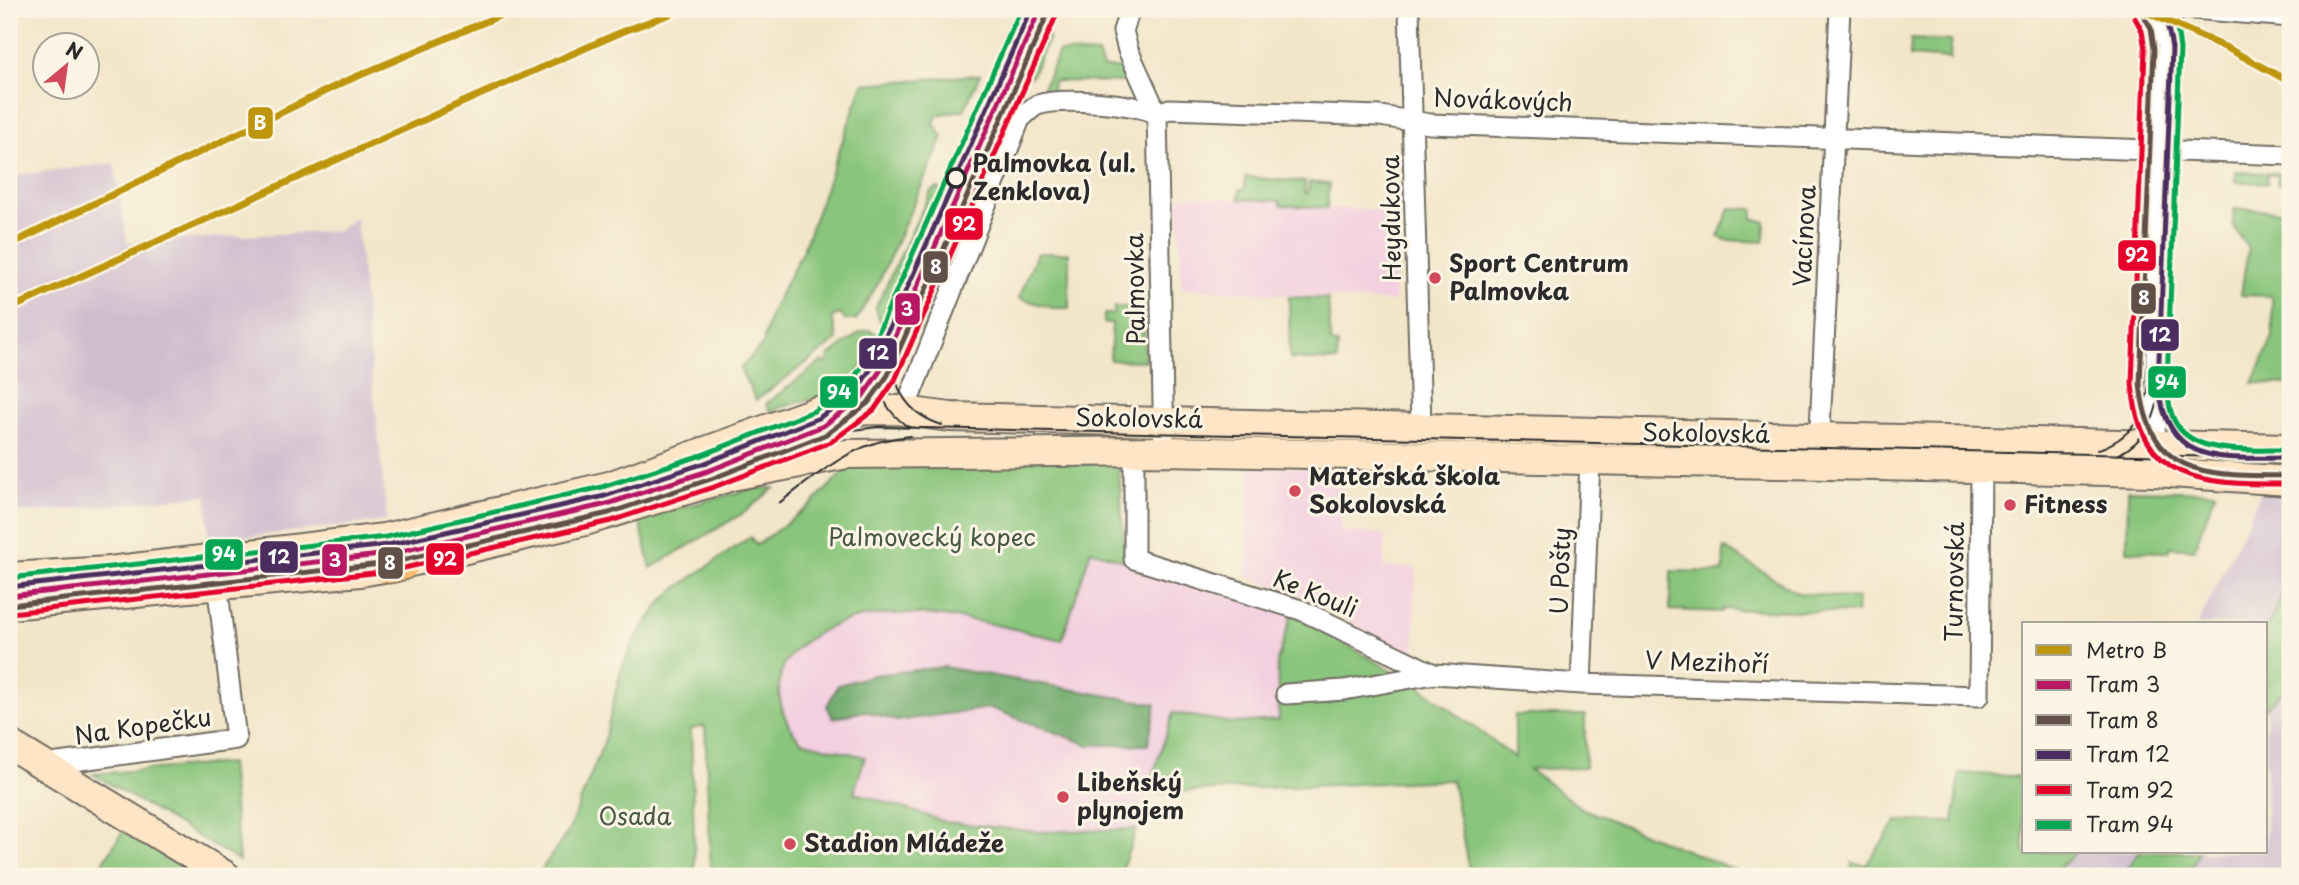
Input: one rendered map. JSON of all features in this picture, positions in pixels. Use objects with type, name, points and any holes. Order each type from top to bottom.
[{"type":"main road","name":"Sokolovská","points":[[9,577],[110,571],[217,579],[588,492],[817,411],[897,410],[950,417],[1164,419],[1820,436],[2154,448],[2290,448]]},
{"type":"main road","name":"Sokolovská","points":[[9,605],[217,579],[396,565],[585,521],[732,476],[827,456],[949,452],[1108,453],[1134,450],[1981,468],[2154,448],[2290,481]]},
{"type":"main road","points":[[9,744],[226,876]]},
{"type":"street","name":"Palmovka","points":[[1130,9],[1123,31],[1128,50],[1157,114],[1164,451]]},
{"type":"street","name":"Heydukova","points":[[1409,9],[1410,120],[1415,146],[1421,426]]},
{"type":"street","name":"Vacínova","points":[[1819,465],[1840,9]]},
{"type":"street","points":[[2154,448],[2160,149],[2168,44],[2161,16],[2182,9]]},
{"type":"street","points":[[2193,9],[2290,18]]},
{"type":"street","name":"Novákových","points":[[910,396],[1020,119],[1035,106],[1052,103],[1134,105],[1157,114],[1169,109],[1380,116],[1430,124],[1834,136],[2290,155]]},
{"type":"street","name":"Ke Kouli","points":[[1134,450],[1133,559],[1301,610],[1434,674]]},
{"type":"street","name":"U Pošty","points":[[1581,684],[1590,460]]},
{"type":"street","name":"Turnovská","points":[[1979,696],[1981,468]]},
{"type":"street","name":"Na Kopečku","points":[[44,765],[236,739],[217,579]]},
{"type":"street","points":[[1286,694],[1344,690],[1434,674]]},
{"type":"street","name":"V Mezihoří","points":[[1434,674],[1581,684],[1979,696]]},
{"type":"shaded area","points":[[114,163],[127,242],[338,231],[356,217],[387,521],[209,541],[207,495],[41,512],[9,512],[9,176]]},
{"type":"shaded area","points":[[1178,196],[1281,201],[1281,205],[1393,211],[1395,302],[1182,288]]},
{"type":"shaded area","points":[[2290,420],[2290,579],[2268,625],[2268,622],[2199,622],[2249,519]]},
{"type":"shaded area","points":[[1250,466],[1343,469],[1341,532],[1385,534],[1384,567],[1416,568],[1414,655],[1392,647],[1314,600],[1246,576]]},
{"type":"shaded area","points":[[1091,550],[1292,614],[1277,662],[1279,720],[1233,723],[1173,713],[1136,829],[1040,832],[946,822],[853,792],[865,757],[801,741],[792,731],[779,697],[782,668],[791,654],[816,634],[850,619],[885,613],[966,619],[1062,640]]},
{"type":"shaded area","points":[[2290,683],[2290,876],[2188,876],[2198,854],[2268,854],[2268,706]]},
{"type":"shaded area","points":[[2069,854],[2138,854],[2123,876],[2055,876]]},
{"type":"green space","points":[[1036,30],[1049,37],[1032,76],[1025,77],[981,187],[971,189],[969,184]]},
{"type":"green space","points":[[1911,39],[1951,41],[1950,59],[1910,56]]},
{"type":"green space","points":[[1059,52],[1098,54],[1103,68],[1121,68],[1122,82],[1053,81],[1052,93],[1045,92],[1043,87]]},
{"type":"green space","points":[[980,75],[964,110],[937,115],[934,124],[943,137],[879,282],[856,320],[846,320],[840,314],[832,317],[837,340],[756,400],[740,369],[763,344],[770,314],[803,250],[863,84]]},
{"type":"green space","points":[[2236,172],[2290,174],[2290,384],[2253,383],[2273,337],[2272,296],[2241,295],[2248,249],[2233,225],[2234,209],[2285,211],[2286,184],[2277,183],[2278,175],[2267,175],[2268,183],[2235,182]]},
{"type":"green space","points":[[1245,177],[1305,182],[1305,193],[1308,193],[1309,182],[1329,184],[1327,208],[1281,205],[1281,201],[1239,199],[1240,189],[1245,189]]},
{"type":"green space","points":[[938,188],[942,193],[886,320],[880,321],[875,309],[931,191]]},
{"type":"green space","points":[[961,201],[968,202],[972,209],[926,328],[911,333],[906,328]]},
{"type":"green space","points":[[1730,208],[1753,209],[1753,218],[1765,222],[1764,242],[1726,240],[1718,237]]},
{"type":"green space","points":[[1037,253],[1069,253],[1069,308],[1053,308],[1019,298]]},
{"type":"green space","points":[[1289,297],[1328,299],[1331,343],[1338,344],[1337,361],[1290,359]]},
{"type":"green space","points":[[1114,307],[1144,307],[1145,361],[1110,360],[1112,323],[1104,323],[1104,314],[1114,314]]},
{"type":"green space","points":[[869,330],[879,335],[875,344],[855,377],[835,399],[806,400],[770,411],[766,404],[822,361],[825,364],[829,360],[828,357],[859,333]]},
{"type":"green space","points":[[1118,457],[1125,561],[1091,550],[1062,640],[966,619],[932,615],[865,617],[835,625],[807,640],[783,668],[779,691],[782,709],[801,741],[865,757],[854,792],[946,822],[1040,832],[1136,829],[1120,876],[711,876],[705,726],[691,729],[695,876],[537,876],[568,832],[604,742],[621,670],[633,643],[659,605],[674,590],[750,537],[757,545],[811,505],[855,460]]},
{"type":"green space","points":[[754,488],[774,488],[745,512],[651,568],[639,519]]},
{"type":"green space","points":[[2128,490],[2216,492],[2194,549],[2170,547],[2169,552],[2127,551]]},
{"type":"green space","points":[[1724,548],[1798,593],[1858,599],[1857,613],[1670,610],[1671,571],[1723,572]]},
{"type":"green space","points":[[2290,579],[2290,683],[2268,706],[2268,625]]},
{"type":"green space","points":[[1292,614],[1422,688],[1515,758],[1515,715],[1585,715],[1585,768],[1529,769],[1581,808],[1743,873],[1744,876],[1470,876],[1452,780],[1147,793],[1173,713],[1233,723],[1279,720],[1277,662]]},
{"type":"green space","points":[[943,667],[1156,704],[1148,745],[1089,745],[990,708],[897,721],[865,711],[833,718],[827,706],[838,685],[873,675]]},
{"type":"green space","points":[[230,763],[239,861],[93,774]]},
{"type":"green space","points":[[1960,773],[2022,777],[2022,854],[2074,854],[2050,876],[1851,876],[1852,863],[1866,865],[1897,821],[1954,822]]},
{"type":"green space","points":[[124,829],[198,876],[95,876]]},
{"type":"green space","points":[[2138,854],[2198,854],[2188,876],[2123,876]]},
{"type":"tram line","name":"94","points":[[9,578],[386,537],[602,487],[702,455],[814,411],[849,385],[865,362],[1021,9]]},
{"type":"tram line","name":"12","points":[[9,587],[388,545],[605,496],[705,463],[819,418],[856,391],[872,367],[1031,9]]},
{"type":"tram line","name":"3","points":[[9,596],[389,554],[607,504],[708,471],[823,426],[862,397],[880,371],[1040,9]]},
{"type":"tram line","name":"12","points":[[2160,9],[2167,23],[2172,48],[2158,384],[2164,411],[2173,431],[2186,444],[2202,452],[2221,457],[2290,458]]},
{"type":"tram line","name":"94","points":[[2170,9],[2176,20],[2180,49],[2168,399],[2177,425],[2199,442],[2229,449],[2290,450]]},
{"type":"tram line","name":"8","points":[[10,605],[390,563],[609,513],[711,479],[827,434],[868,403],[888,375],[1048,13]]},
{"type":"tram line","name":"8","points":[[2142,13],[2151,28],[2154,49],[2140,384],[2146,416],[2156,439],[2171,455],[2189,466],[2234,475],[2290,476]]},
{"type":"tram line","name":"92","points":[[11,613],[391,571],[611,521],[714,487],[831,442],[874,410],[895,380],[1056,16]]},
{"type":"tram line","name":"92","points":[[2135,18],[2142,31],[2145,49],[2132,383],[2138,417],[2148,442],[2163,460],[2182,472],[2231,483],[2290,484]]},
{"type":"tram line","points":[[897,331],[893,361],[899,388],[905,400],[915,410],[942,425]]},
{"type":"tram line","points":[[884,340],[878,365],[880,389],[890,410],[910,428]]},
{"type":"tram line","points":[[2097,450],[2127,433],[2134,425],[2144,407],[2149,384]]},
{"type":"tram line","points":[[2118,455],[2136,442],[2149,426],[2157,406],[2159,384]]},
{"type":"tram line","points":[[744,448],[774,440],[878,427],[2229,457]]},
{"type":"tram line","points":[[779,503],[840,459],[873,444],[911,436]]},
{"type":"metro line","name":"B","points":[[9,245],[344,82],[515,9]]},
{"type":"metro line","name":"B","points":[[9,309],[461,103],[624,31],[684,9]]},
{"type":"metro line","name":"B","points":[[2140,9],[2227,48],[2290,82]]},
{"type":"place","name":"Palmovka (ul. Zenklova)","points":[[956,178]]},
{"type":"place","name":"Sport Centrum Palmovka","points":[[1435,278]]},
{"type":"place","name":"Mateřská škola Sokolovská","points":[[1295,491]]},
{"type":"place","name":"Fitness","points":[[2010,505]]},
{"type":"place","name":"Libeňský plynojem","points":[[1063,797]]},
{"type":"place","name":"Stadion Mládeže","points":[[790,844]]},
{"type":"park label","name":"Palmovecký kopec","points":[[932,538]]},
{"type":"park label","name":"Osada","points":[[635,817]]}]
